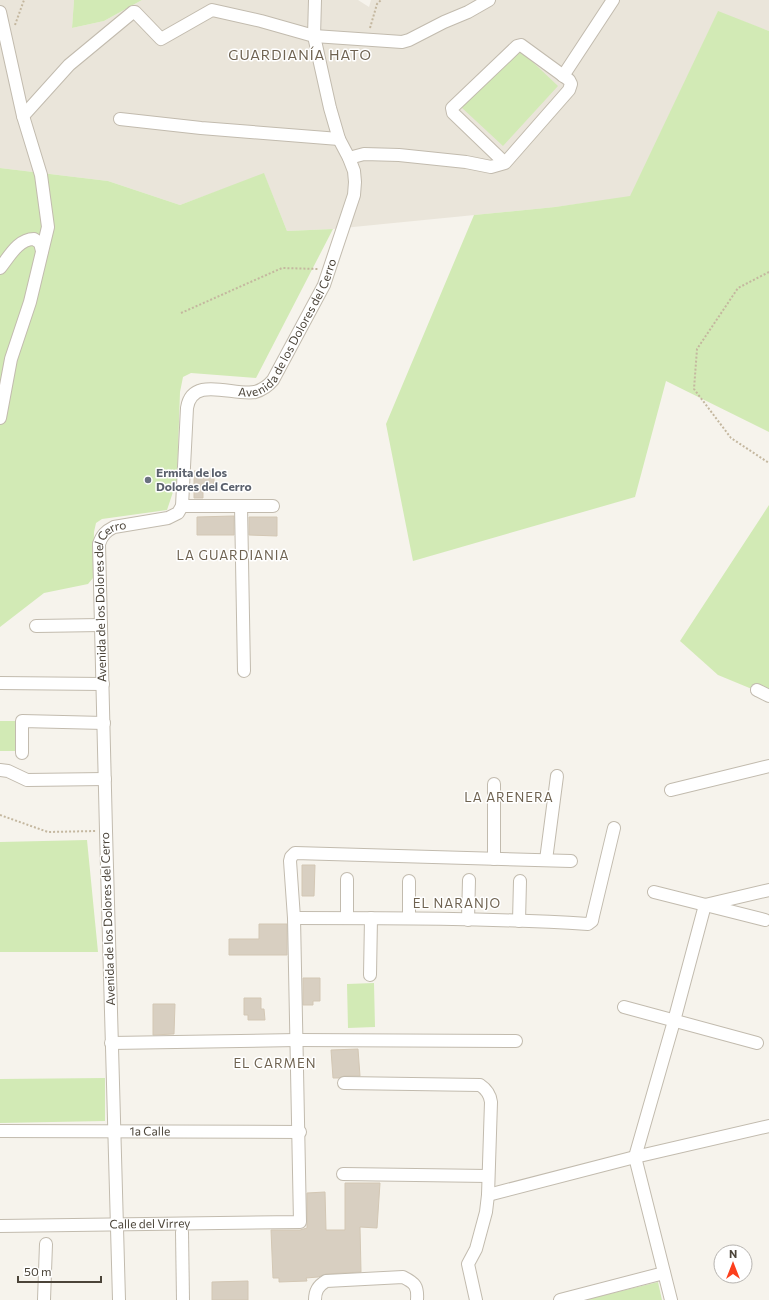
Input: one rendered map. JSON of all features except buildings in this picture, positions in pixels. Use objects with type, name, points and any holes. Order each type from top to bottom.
[{"type":"street","name":"Avenida de los Dolores del Cerro","points":[[119,1300],[99,549],[101,539],[108,530],[168,518],[178,513],[182,506],[187,408],[190,399],[197,392],[206,389],[254,392],[269,384],[273,380],[324,285],[354,195],[355,177],[349,158],[339,139],[330,108],[314,36],[315,0]]},
{"type":"street","points":[[23,116],[69,65],[133,12],[135,12],[161,39],[212,10],[314,36],[402,42],[468,12],[489,0]]},
{"type":"street","points":[[563,76],[613,0]]},
{"type":"street","points":[[0,12],[23,116],[40,175],[48,227],[30,302],[11,359],[0,418]]},
{"type":"street","points":[[349,158],[364,154],[399,155],[466,162],[491,167],[505,163],[570,90],[571,84],[569,80],[524,47],[517,46],[452,108],[453,113],[505,163]]},
{"type":"street","points":[[120,119],[201,128],[339,139]]},
{"type":"street","points":[[0,268],[20,243],[28,239],[34,239],[40,243],[42,250]]},
{"type":"street","points":[[182,506],[273,506]]},
{"type":"street","points":[[241,506],[244,671]]},
{"type":"street","points":[[36,626],[101,625]]},
{"type":"street","points":[[0,683],[103,684]]},
{"type":"street","points":[[757,690],[769,696]]},
{"type":"street","points":[[22,753],[22,721],[104,723]]},
{"type":"street","points":[[671,790],[769,766]]},
{"type":"street","points":[[0,770],[8,771],[27,780],[105,779]]},
{"type":"street","points":[[546,860],[557,776]]},
{"type":"street","points":[[494,784],[494,859]]},
{"type":"street","points":[[294,918],[409,918],[588,924],[592,921],[614,828]]},
{"type":"street","points":[[300,1132],[291,857],[296,853],[571,861]]},
{"type":"street","points":[[347,879],[347,918]]},
{"type":"street","points":[[468,920],[469,880]]},
{"type":"street","points":[[409,881],[409,918]]},
{"type":"street","points":[[519,921],[520,881]]},
{"type":"street","points":[[705,905],[769,890]]},
{"type":"street","points":[[654,892],[765,920]]},
{"type":"street","points":[[671,1300],[635,1157],[705,905]]},
{"type":"street","points":[[370,975],[371,918]]},
{"type":"street","points":[[624,1007],[757,1044]]},
{"type":"street","points":[[112,1043],[297,1040],[516,1041]]},
{"type":"street","points":[[344,1083],[480,1085],[489,1094],[491,1102],[488,1195],[486,1212],[476,1249],[468,1264],[476,1300]]},
{"type":"street","points":[[488,1195],[635,1157],[769,1126]]},
{"type":"street","name":"1a Calle","points":[[0,1131],[300,1132]]},
{"type":"street","name":"Calle del Virrey","points":[[0,1226],[300,1222],[300,1132]]},
{"type":"street","points":[[343,1174],[488,1176]]},
{"type":"street","points":[[182,1232],[183,1300]]},
{"type":"street","points":[[44,1300],[46,1244]]},
{"type":"street","points":[[560,1300],[664,1273]]},
{"type":"street","points":[[315,1300],[316,1289],[320,1284],[326,1282],[403,1277],[412,1282],[417,1290],[417,1300]]},
{"type":"path","points":[[367,39],[377,4],[381,0]]},
{"type":"path","points":[[181,313],[282,268],[329,270]]},
{"type":"path","points":[[769,272],[738,288],[697,349],[694,389],[731,438],[769,463]]},
{"type":"path","points":[[0,815],[48,832],[106,831]]},
{"type":"shaded area","points":[[0,0],[74,0],[72,28],[104,21],[142,0],[358,0],[369,7],[371,0],[769,0],[769,31],[718,12],[630,197],[555,207],[333,229],[287,231],[264,174],[180,205],[108,181],[0,168]]},
{"type":"green space","points":[[74,0],[142,0],[104,21],[72,28]]},
{"type":"green space","points":[[718,11],[769,31],[769,432],[666,381],[635,497],[413,561],[386,424],[474,215],[555,207],[630,196]]},
{"type":"green space","points":[[518,48],[558,86],[503,146],[461,107]]},
{"type":"green space","points":[[0,168],[108,181],[180,205],[264,173],[287,231],[333,229],[256,378],[191,373],[183,377],[180,392],[177,480],[167,510],[102,519],[96,523],[94,532],[93,578],[88,584],[44,593],[0,627]]},
{"type":"green space","points":[[769,505],[769,696],[718,675],[680,641]]},
{"type":"green space","points":[[0,721],[18,721],[19,751],[0,751]]},
{"type":"green space","points":[[87,840],[98,952],[0,952],[0,842]]},
{"type":"green space","points":[[374,983],[375,1027],[348,1028],[347,984]]},
{"type":"green space","points":[[105,1078],[105,1121],[0,1123],[0,1079]]},
{"type":"green space","points":[[658,1282],[662,1300],[584,1300]]},
{"type":"place","name":"Ermita de los Dolores del Cerro","points":[[148,480]]},
{"type":"district","name":"GUARDIANÍA HATO","points":[[300,55]]},
{"type":"district","name":"LA GUARDIANIA","points":[[233,555]]},
{"type":"district","name":"LA ARENERA","points":[[509,797]]},
{"type":"district","name":"EL NARANJO","points":[[457,903]]},
{"type":"district","name":"EL CARMEN","points":[[275,1063]]}]
